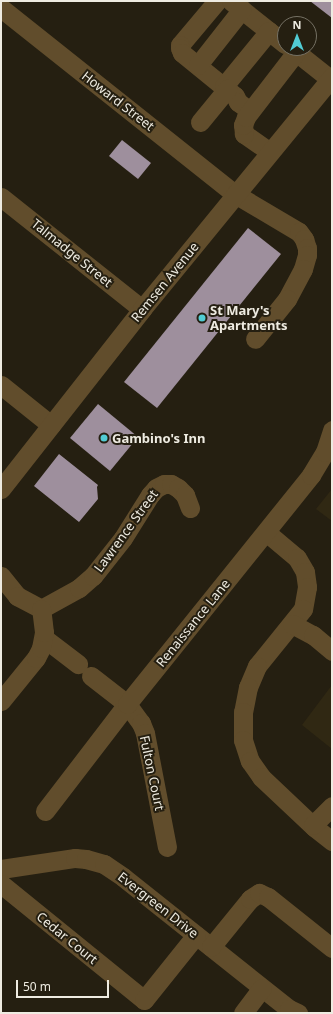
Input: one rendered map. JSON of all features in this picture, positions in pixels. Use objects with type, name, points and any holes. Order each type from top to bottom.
[{"type":"street","points":[[217,1],[180,45],[182,53],[226,88],[235,96],[238,102],[250,111]]},
{"type":"street","points":[[198,65],[238,4],[277,37]]},
{"type":"street","name":"Howard Street","points":[[1,8],[235,194],[299,232],[304,239],[307,248],[307,255],[297,284],[255,339]]},
{"type":"street","points":[[200,122],[269,31]]},
{"type":"street","points":[[270,152],[244,134],[243,125],[250,111],[285,56]]},
{"type":"street","points":[[301,56],[331,78]]},
{"type":"street","name":"Remsen Avenue","points":[[1,489],[142,309],[331,78]]},
{"type":"street","name":"Talmadge Street","points":[[1,197],[142,309]]},
{"type":"street","points":[[1,385],[51,426]]},
{"type":"street","name":"Renaissance Lane","points":[[45,811],[127,704],[312,475],[325,452],[332,430]]},
{"type":"street","name":"Lawrence Street","points":[[41,609],[79,588],[93,576],[123,538],[156,488],[164,484],[171,484],[178,488],[185,495],[190,508]]},
{"type":"street","points":[[266,532],[297,558],[305,572],[307,587],[303,609],[258,666],[248,687],[243,712],[243,740],[250,761],[261,777],[332,841]]},
{"type":"street","points":[[1,576],[17,596],[41,609],[44,638],[36,658],[1,701]]},
{"type":"street","points":[[292,624],[313,635],[332,651]]},
{"type":"street","name":"Fulton Court","points":[[44,638],[127,704],[136,714],[145,733],[167,847]]},
{"type":"street","points":[[313,825],[332,806]]},
{"type":"street","name":"Evergreen Drive","points":[[1,869],[75,858],[86,859],[104,864],[123,877],[292,1012]]},
{"type":"street","name":"Cedar Court","points":[[1,884],[144,1000],[196,935]]},
{"type":"street","points":[[211,947],[250,899],[259,893],[268,897],[332,948]]},
{"type":"street","points":[[242,1013],[262,988]]},
{"type":"shaded area","points":[[332,489],[332,521],[316,509]]},
{"type":"shaded area","points":[[332,685],[332,749],[302,725]]},
{"type":"building","points":[[310,1],[332,1],[332,18]]},
{"type":"building","points":[[122,140],[151,163],[138,179],[109,156]]},
{"type":"building","name":"St Mary's Apartments","points":[[248,228],[281,254],[157,408],[124,382]]},
{"type":"building","name":"Gambino's Inn","points":[[98,404],[138,437],[110,471],[70,438]]},
{"type":"building","points":[[59,454],[98,485],[98,499],[79,522],[34,486]]},
{"type":"place","name":"St Mary's Apartments","points":[[202,318]]},
{"type":"place","name":"Gambino's Inn","points":[[104,438]]}]
